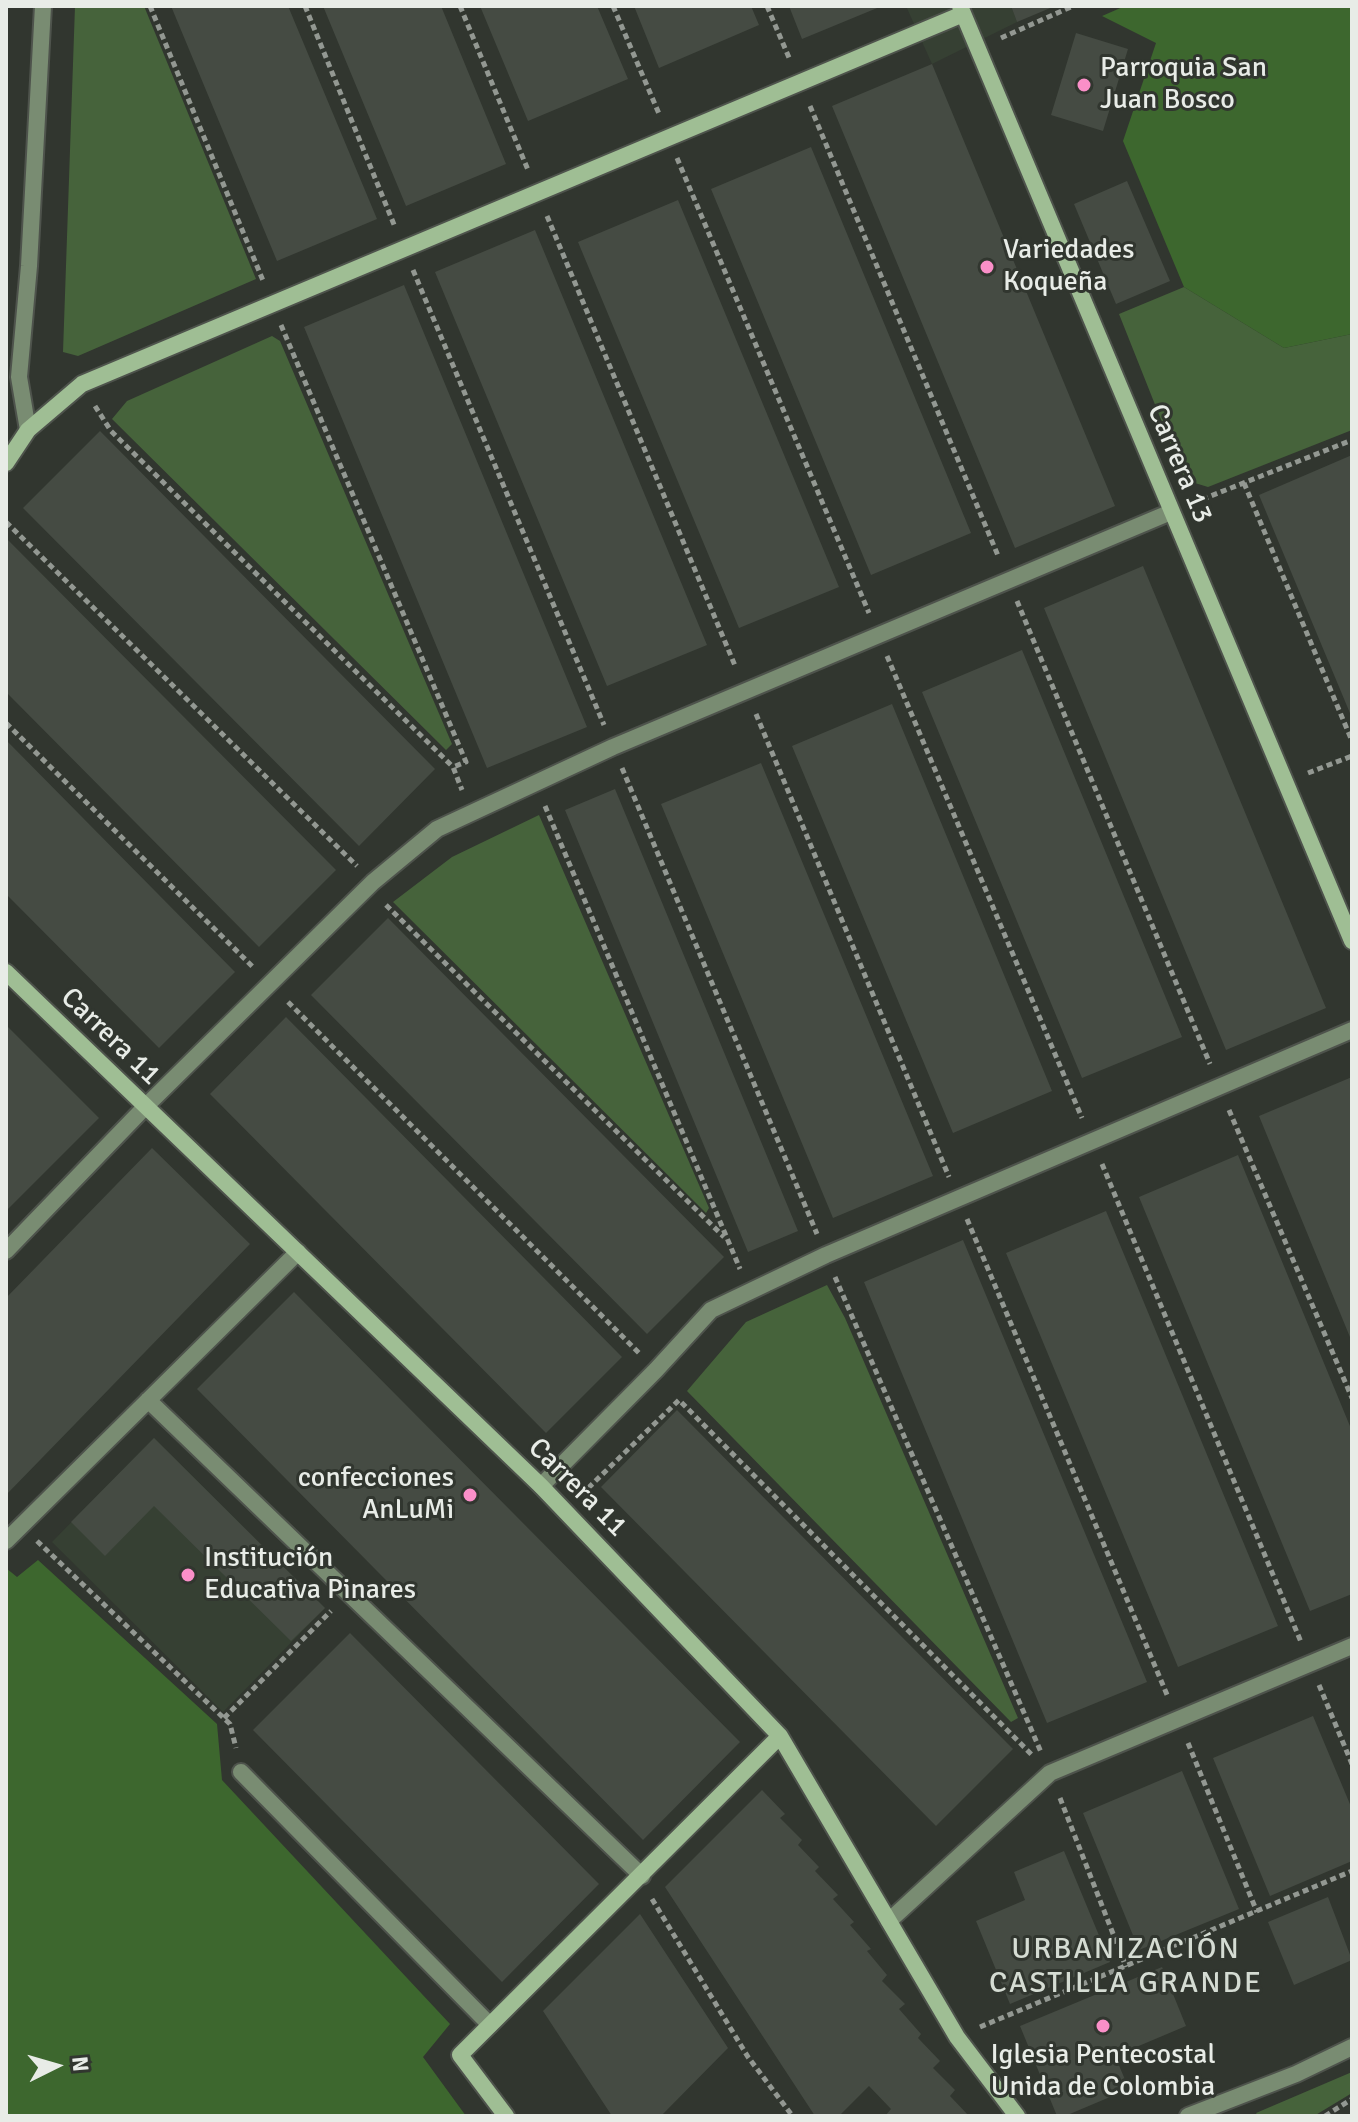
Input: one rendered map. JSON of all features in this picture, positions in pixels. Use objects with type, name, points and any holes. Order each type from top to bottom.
[{"type":"street","points":[[28,430],[19,377],[29,266],[43,6]]},
{"type":"street","points":[[6,463],[28,430],[82,384],[800,83],[961,10]]},
{"type":"street","name":"Carrera 13","points":[[961,10],[1352,941]]},
{"type":"street","points":[[6,1251],[145,1107],[371,884],[437,829],[613,747],[1171,512]]},
{"type":"street","name":"Carrera 11","points":[[6,972],[541,1486],[780,1736],[957,2037],[1017,2116]]},
{"type":"street","points":[[541,1486],[711,1310],[826,1255],[1352,1030]]},
{"type":"street","points":[[6,1541],[298,1252]]},
{"type":"street","points":[[148,1400],[642,1876]]},
{"type":"street","points":[[889,1921],[1050,1773],[1352,1646]]},
{"type":"street","points":[[506,2116],[460,2055],[780,1736]]},
{"type":"street","points":[[241,1772],[490,2025]]},
{"type":"street","points":[[1188,2116],[1296,2074],[1352,2047]]},
{"type":"path","points":[[150,6],[466,762],[453,767]]},
{"type":"path","points":[[305,6],[826,1255],[1050,1773],[1126,1967]]},
{"type":"path","points":[[460,6],[1257,1912]]},
{"type":"path","points":[[613,6],[1352,1764]]},
{"type":"path","points":[[767,6],[1352,1398]]},
{"type":"path","points":[[977,48],[1073,6]]},
{"type":"path","points":[[82,384],[111,431],[453,767],[471,812]]},
{"type":"path","points":[[1171,512],[1352,440]]},
{"type":"path","points":[[1244,483],[1352,741]]},
{"type":"path","points":[[6,522],[371,884],[398,917],[728,1241]]},
{"type":"path","points":[[6,723],[656,1370]]},
{"type":"path","points":[[1285,783],[1352,756]]},
{"type":"path","points":[[535,783],[749,1290]]},
{"type":"path","points":[[565,1511],[679,1400],[1050,1773]]},
{"type":"path","points":[[22,1527],[230,1724],[241,1772]]},
{"type":"path","points":[[224,1718],[349,1594]]},
{"type":"path","points":[[957,2037],[1352,1871]]},
{"type":"path","points":[[642,1876],[657,1911],[748,2057],[791,2114]]},
{"type":"path","points":[[1325,2116],[1352,2099]]},
{"type":"shaded area","points":[[906,6],[1011,6],[1017,22],[932,64]]},
{"type":"shaded area","name":"Institución Educativa Pinares","points":[[154,1438],[325,1608],[223,1712],[52,1542]]},
{"type":"green space","points":[[75,6],[144,6],[256,279],[78,356],[63,352]]},
{"type":"green space","points":[[1125,6],[1352,6],[1352,334],[1284,348],[1184,287],[1123,141],[1156,43],[1102,16]]},
{"type":"green space","points":[[1184,287],[1284,348],[1352,334],[1352,430],[1208,487],[1185,480],[1119,314]]},
{"type":"green space","points":[[272,336],[280,341],[452,744],[446,750],[112,419],[127,401]]},
{"type":"green space","points":[[539,815],[709,1208],[706,1213],[393,902],[452,857]]},
{"type":"green space","points":[[827,1285],[845,1318],[1018,1718],[1011,1722],[687,1391],[746,1322]]},
{"type":"green space","points":[[38,1560],[217,1724],[222,1780],[450,2024],[423,2057],[466,2116],[6,2116],[6,1568],[17,1577]]},
{"type":"green space","points":[[1352,2072],[1352,2093],[1314,2116],[1258,2116],[1256,2113]]},
{"type":"building","points":[[171,6],[288,6],[377,219],[277,261]]},
{"type":"building","points":[[323,6],[441,6],[506,164],[406,206]]},
{"type":"building","points":[[480,6],[597,6],[628,79],[528,121]]},
{"type":"building","points":[[634,6],[751,6],[759,25],[659,68]]},
{"type":"building","points":[[789,6],[882,6],[802,39]]},
{"type":"building","points":[[1011,6],[1055,6],[1017,22]]},
{"type":"building","points":[[1076,33],[1128,49],[1103,131],[1051,115]]},
{"type":"building","points":[[932,64],[1115,506],[1015,548],[832,106]]},
{"type":"building","points":[[811,147],[971,533],[871,575],[711,189]]},
{"type":"building","points":[[1127,181],[1170,281],[1116,304],[1074,204]]},
{"type":"building","points":[[678,200],[839,587],[739,628],[578,242]]},
{"type":"building","points":[[535,230],[707,645],[607,686],[435,272]]},
{"type":"building","points":[[404,285],[587,727],[487,768],[304,327]]},
{"type":"building","points":[[100,431],[435,769],[359,846],[23,508]]},
{"type":"building","points":[[1352,455],[1352,718],[1259,495]]},
{"type":"building","points":[[6,538],[336,870],[259,947],[6,692]]},
{"type":"building","points":[[1143,566],[1326,1008],[1226,1050],[1044,608]]},
{"type":"building","points":[[1022,650],[1182,1037],[1082,1078],[922,692]]},
{"type":"building","points":[[892,704],[1052,1091],[953,1133],[792,746]]},
{"type":"building","points":[[6,740],[235,972],[159,1048],[6,894]]},
{"type":"building","points":[[761,763],[933,1176],[833,1218],[661,804]]},
{"type":"building","points":[[615,789],[798,1231],[748,1252],[565,810]]},
{"type":"building","points":[[388,918],[724,1257],[647,1334],[311,995]]},
{"type":"building","points":[[286,1017],[622,1357],[546,1433],[210,1094]]},
{"type":"building","points":[[6,1025],[99,1118],[6,1211]]},
{"type":"building","points":[[1352,1077],[1352,1342],[1259,1116]]},
{"type":"building","points":[[152,1148],[250,1244],[6,1495],[6,1298]]},
{"type":"building","points":[[1238,1155],[1352,1431],[1352,1594],[1310,1611],[1139,1197]]},
{"type":"building","points":[[1106,1211],[1278,1626],[1178,1667],[1006,1253]]},
{"type":"building","points":[[963,1240],[1147,1682],[1047,1723],[864,1282]]},
{"type":"building","points":[[294,1292],[740,1742],[643,1840],[197,1389]]},
{"type":"building","points":[[677,1410],[1013,1749],[936,1826],[601,1487]]},
{"type":"building","points":[[154,1438],[325,1608],[291,1641],[154,1506],[105,1556],[71,1522]]},
{"type":"building","points":[[350,1633],[599,1884],[502,1982],[253,1730]]},
{"type":"building","points":[[1313,1716],[1352,1809],[1352,1861],[1270,1896],[1213,1758]]},
{"type":"building","points":[[1182,1771],[1239,1909],[1139,1950],[1083,1813]]},
{"type":"building","points":[[762,1790],[785,1814],[780,1818],[802,1840],[798,1845],[819,1867],[815,1871],[838,1895],[833,1899],[854,1922],[850,1925],[871,1949],[867,1951],[887,1975],[882,1981],[905,2004],[899,2009],[921,2034],[918,2038],[940,2061],[933,2068],[955,2090],[950,2096],[969,2116],[885,2116],[891,2109],[869,2086],[839,2116],[815,2116],[665,1887]]},
{"type":"building","points":[[1064,1851],[1110,1962],[1010,2004],[976,1921],[1025,1900],[1014,1872]]},
{"type":"building","points":[[1328,1897],[1352,1960],[1294,1985],[1268,1922]]},
{"type":"building","points":[[640,1914],[728,2048],[661,2116],[612,2116],[543,2011]]},
{"type":"building","name":"Iglesia Pentecostal Unida de Colombia","points":[[1162,1967],[1186,2026],[1115,2056],[1129,2089],[1065,2116],[1057,2116],[1020,2026]]},
{"type":"place","name":"Parroquia San Juan Bosco","points":[[1084,85]]},
{"type":"place","name":"Variedades Koqueña","points":[[987,267]]},
{"type":"place","name":"confecciones AnLuMi","points":[[470,1495]]},
{"type":"place","name":"Institución Educativa Pinares","points":[[188,1575]]},
{"type":"place","name":"Iglesia Pentecostal Unida de Colombia","points":[[1103,2026]]},
{"type":"district","name":"URBANIZACIÓN CASTILLA GRANDE","points":[[1126,1967]]}]
